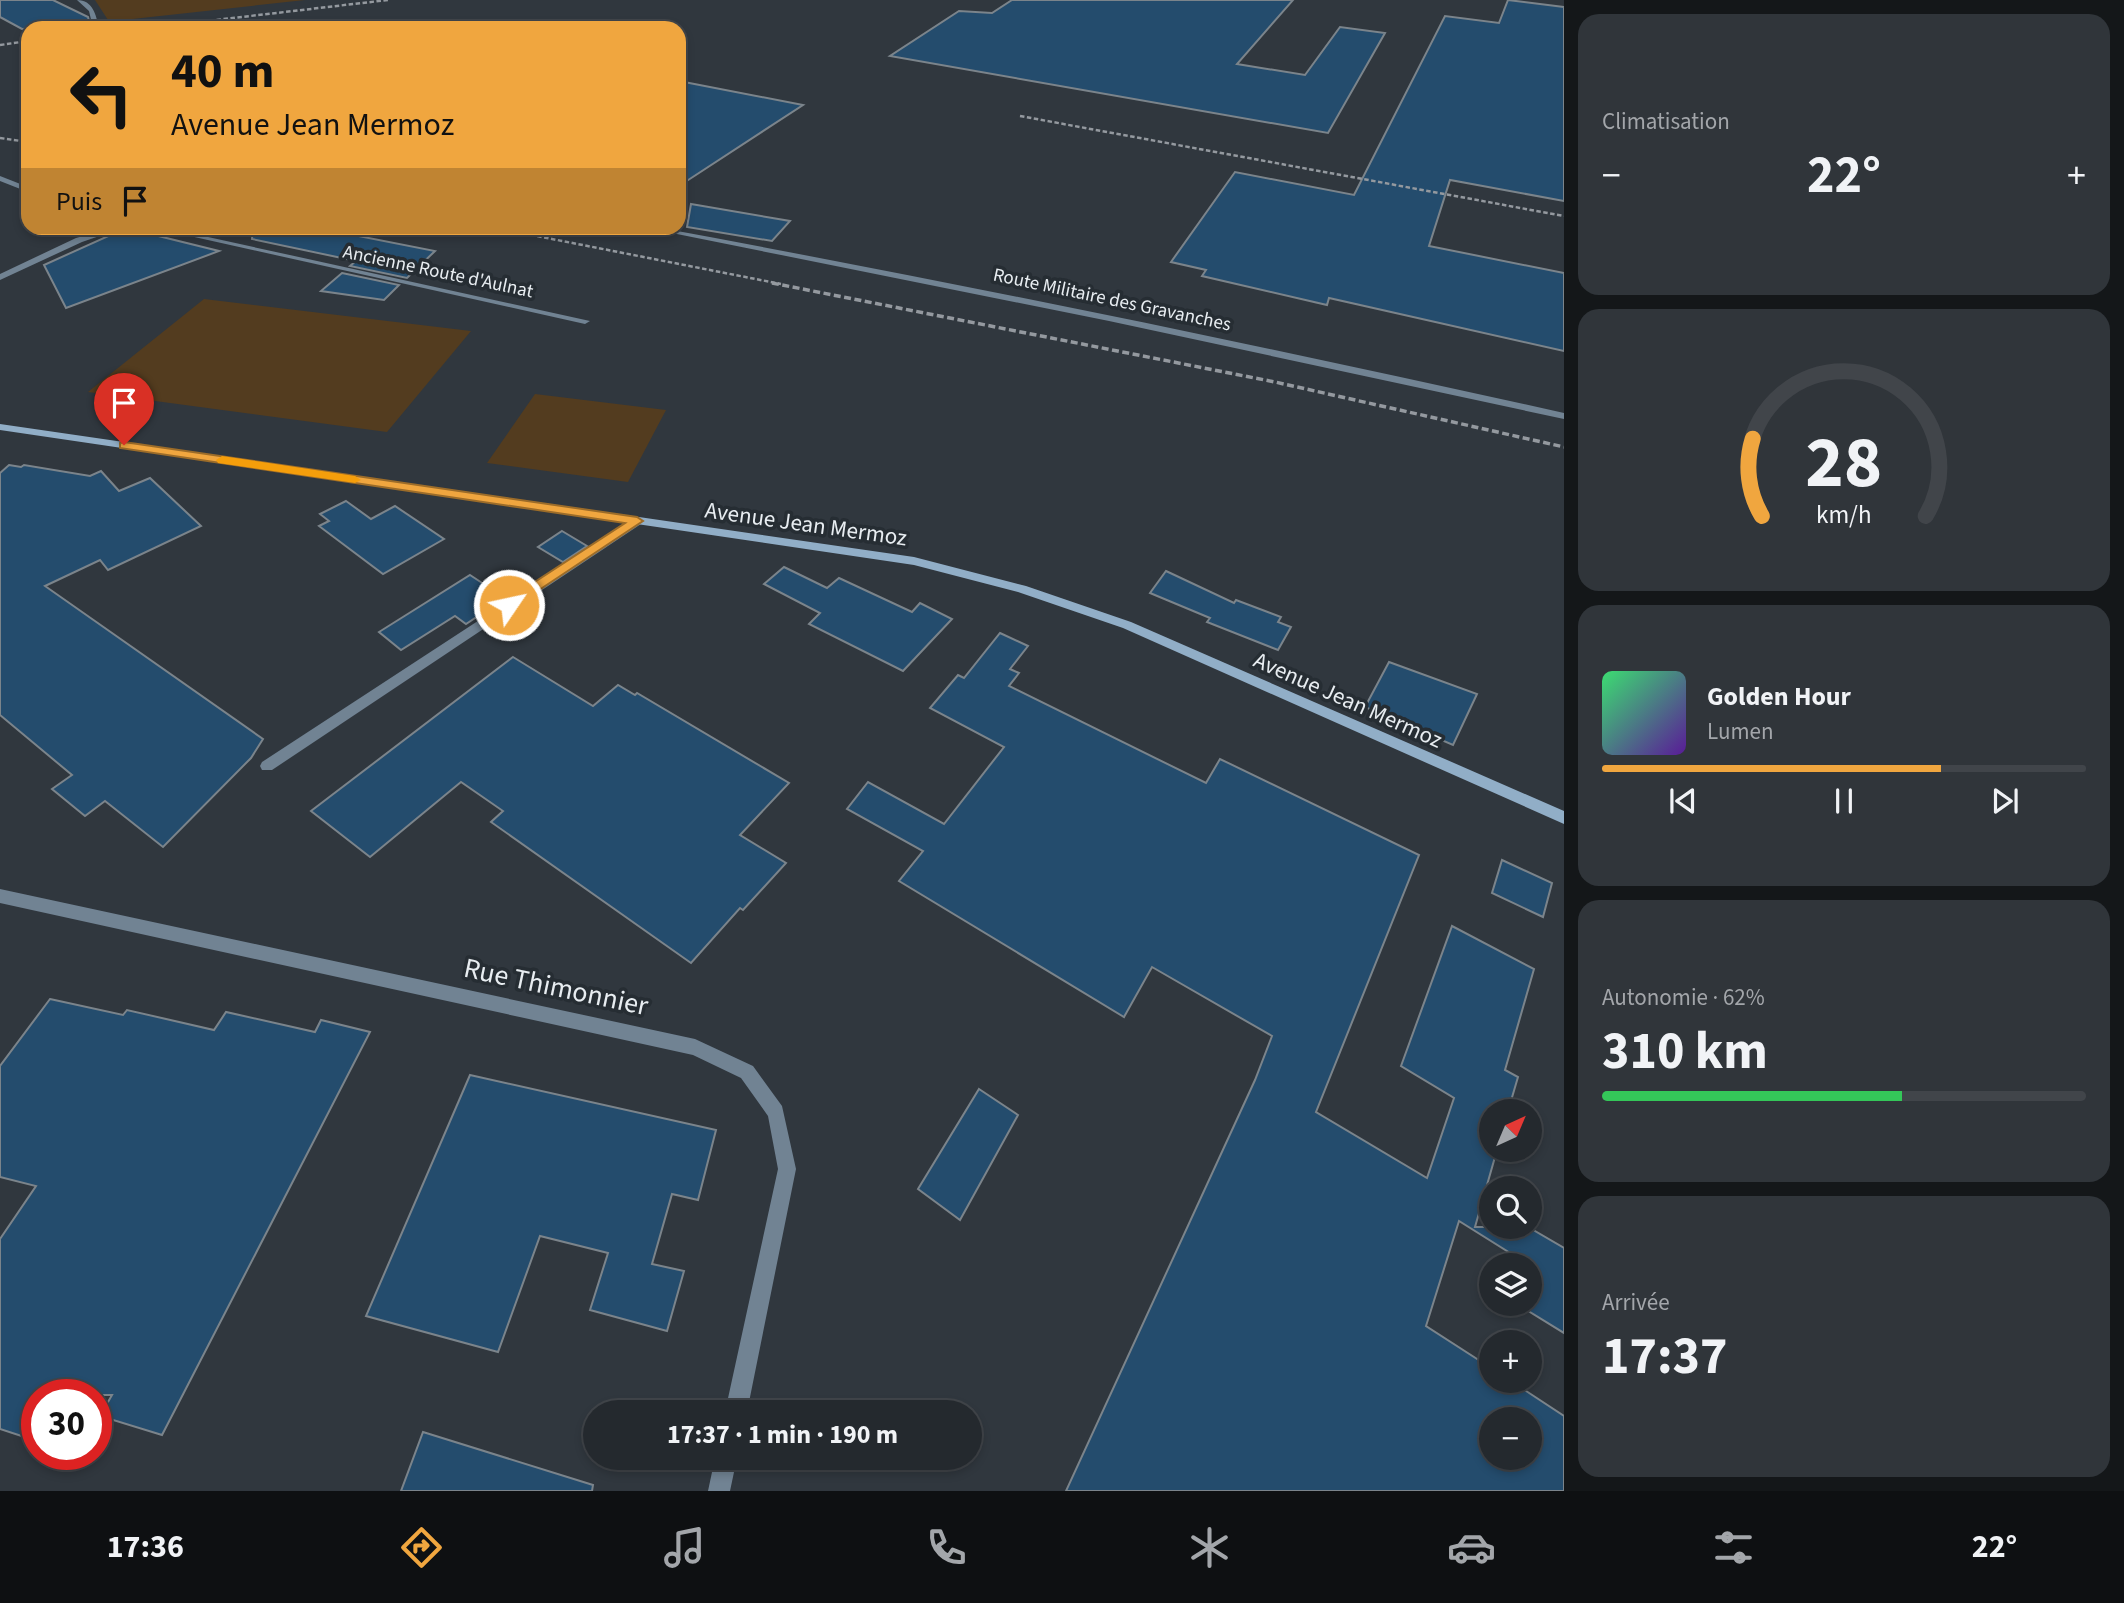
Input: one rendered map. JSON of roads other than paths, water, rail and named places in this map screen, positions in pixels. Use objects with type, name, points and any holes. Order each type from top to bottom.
[{"type":"main road","name":"Avenue Jean Mermoz","points":[[0,427],[914,561],[979,575],[1056,598],[1127,625],[1564,818]]},
{"type":"street","points":[[80,0],[92,10],[94,21]]},
{"type":"street","points":[[0,178],[21,187]]},
{"type":"street","points":[[0,277],[79,240],[96,235]]},
{"type":"street","name":"Ancienne Route d'Aulnat","points":[[191,235],[585,321]]},
{"type":"street","name":"Ancienne Route d'Aulnat","points":[[229,235],[232,240],[243,246]]},
{"type":"street","name":"Route Militaire des Gravanches","points":[[686,235],[966,288],[1335,364],[1564,416]]},
{"type":"street","points":[[267,765],[637,521]]},
{"type":"street","name":"Rue Thimonnier","points":[[0,896],[695,1047],[747,1072],[776,1112],[787,1169],[739,1400]]},
{"type":"street","points":[[719,1491],[723,1470]]},
{"type":"railway","points":[[207,21],[388,0]]},
{"type":"railway","points":[[0,45],[21,42]]},
{"type":"railway","points":[[1020,116],[1564,216]]},
{"type":"railway","points":[[0,138],[21,141]]},
{"type":"railway","points":[[532,235],[781,284]]},
{"type":"railway","points":[[772,283],[1275,382],[1564,447]]}]
